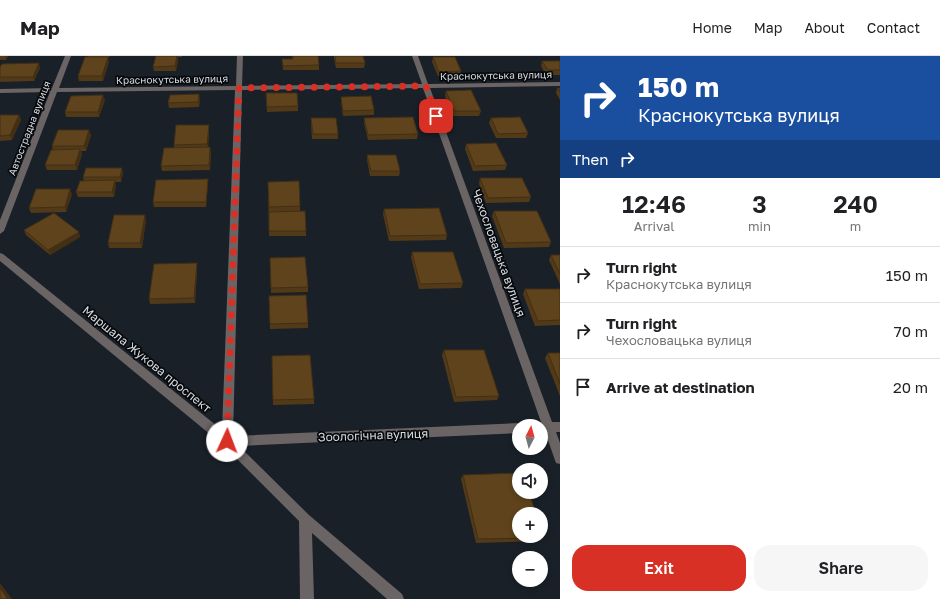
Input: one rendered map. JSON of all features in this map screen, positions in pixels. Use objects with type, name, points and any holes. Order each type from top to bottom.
[{"type":"street","name":"Автострадна вулиця","points":[[0,231],[68,56]]},
{"type":"street","points":[[227,441],[240,56]]},
{"type":"street","name":"Чехословацька вулиця","points":[[415,56],[550,427],[560,459]]},
{"type":"street","name":"Краснокутська вулиця","points":[[0,91],[560,84]]},
{"type":"street","name":"Маршала Жукова проспект","points":[[0,256],[227,441],[305,519],[397,599]]},
{"type":"street","name":"Зоологічна вулиця","points":[[227,441],[512,428]]},
{"type":"street","points":[[305,519],[307,599]]},
{"type":"building","points":[[156,56],[177,56],[175,66],[153,67]]},
{"type":"building","points":[[293,56],[318,56],[319,65],[283,66],[282,59],[293,59]]},
{"type":"building","points":[[335,56],[363,56],[365,63],[336,63]]},
{"type":"building","points":[[85,57],[108,57],[102,76],[78,76]]},
{"type":"building","points":[[433,57],[455,57],[461,71],[439,72]]},
{"type":"building","points":[[542,61],[560,61],[560,70],[548,70]]},
{"type":"building","points":[[39,63],[33,77],[0,77],[0,67],[2,64]]},
{"type":"building","points":[[471,90],[481,111],[454,111],[446,91]]},
{"type":"building","points":[[266,93],[297,93],[298,106],[267,107]]},
{"type":"building","points":[[199,94],[198,102],[168,103],[170,95]]},
{"type":"building","points":[[103,95],[98,112],[65,112],[71,96]]},
{"type":"building","points":[[371,96],[374,110],[343,111],[341,97]]},
{"type":"building","points":[[0,115],[19,115],[10,135],[0,136]]},
{"type":"building","points":[[413,117],[418,134],[368,135],[364,118]]},
{"type":"building","points":[[520,117],[528,133],[498,134],[491,118]]},
{"type":"building","points":[[311,118],[336,118],[338,134],[313,134]]},
{"type":"building","points":[[176,125],[209,125],[207,144],[174,145]]},
{"type":"building","points":[[58,130],[89,130],[84,146],[52,146]]},
{"type":"building","points":[[496,143],[507,165],[475,166],[466,144]]},
{"type":"building","points":[[210,147],[209,165],[161,166],[164,148]]},
{"type":"building","points":[[80,149],[75,165],[45,165],[51,150]]},
{"type":"building","points":[[367,155],[396,155],[400,171],[371,171]]},
{"type":"building","points":[[86,168],[122,168],[120,177],[83,177]]},
{"type":"building","points":[[480,178],[522,178],[531,197],[488,198]]},
{"type":"building","points":[[208,179],[206,202],[153,202],[156,180]]},
{"type":"building","points":[[115,180],[112,192],[76,192],[80,181]]},
{"type":"building","points":[[299,181],[300,206],[269,207],[268,182]]},
{"type":"building","points":[[36,189],[70,189],[65,207],[29,208]]},
{"type":"building","points":[[439,208],[447,235],[390,236],[384,209]]},
{"type":"building","points":[[305,211],[306,231],[269,231],[269,212]]},
{"type":"building","points":[[494,211],[537,211],[551,242],[506,243]]},
{"type":"building","points":[[54,213],[79,232],[48,250],[24,230]]},
{"type":"building","points":[[114,215],[145,215],[140,243],[108,243]]},
{"type":"building","points":[[412,252],[453,252],[463,283],[420,284]]},
{"type":"building","points":[[551,255],[560,255],[560,274]]},
{"type":"building","points":[[305,257],[308,287],[271,288],[270,258]]},
{"type":"building","points":[[197,263],[194,298],[149,299],[154,264]]},
{"type":"building","points":[[525,289],[560,289],[560,320],[538,321]]},
{"type":"building","points":[[306,295],[308,323],[270,324],[269,296]]},
{"type":"building","points":[[444,350],[484,350],[499,396],[456,397]]},
{"type":"building","points":[[548,353],[560,353],[560,384]]},
{"type":"building","points":[[310,355],[314,399],[273,400],[272,356]]},
{"type":"building","points":[[512,473],[512,499],[531,499],[534,507],[512,507],[512,538],[478,539],[463,475]]},
{"type":"building","points":[[0,588],[8,599],[0,599]]},
{"type":"route","points":[[227,441],[239,88],[426,86],[436,116]]}]
